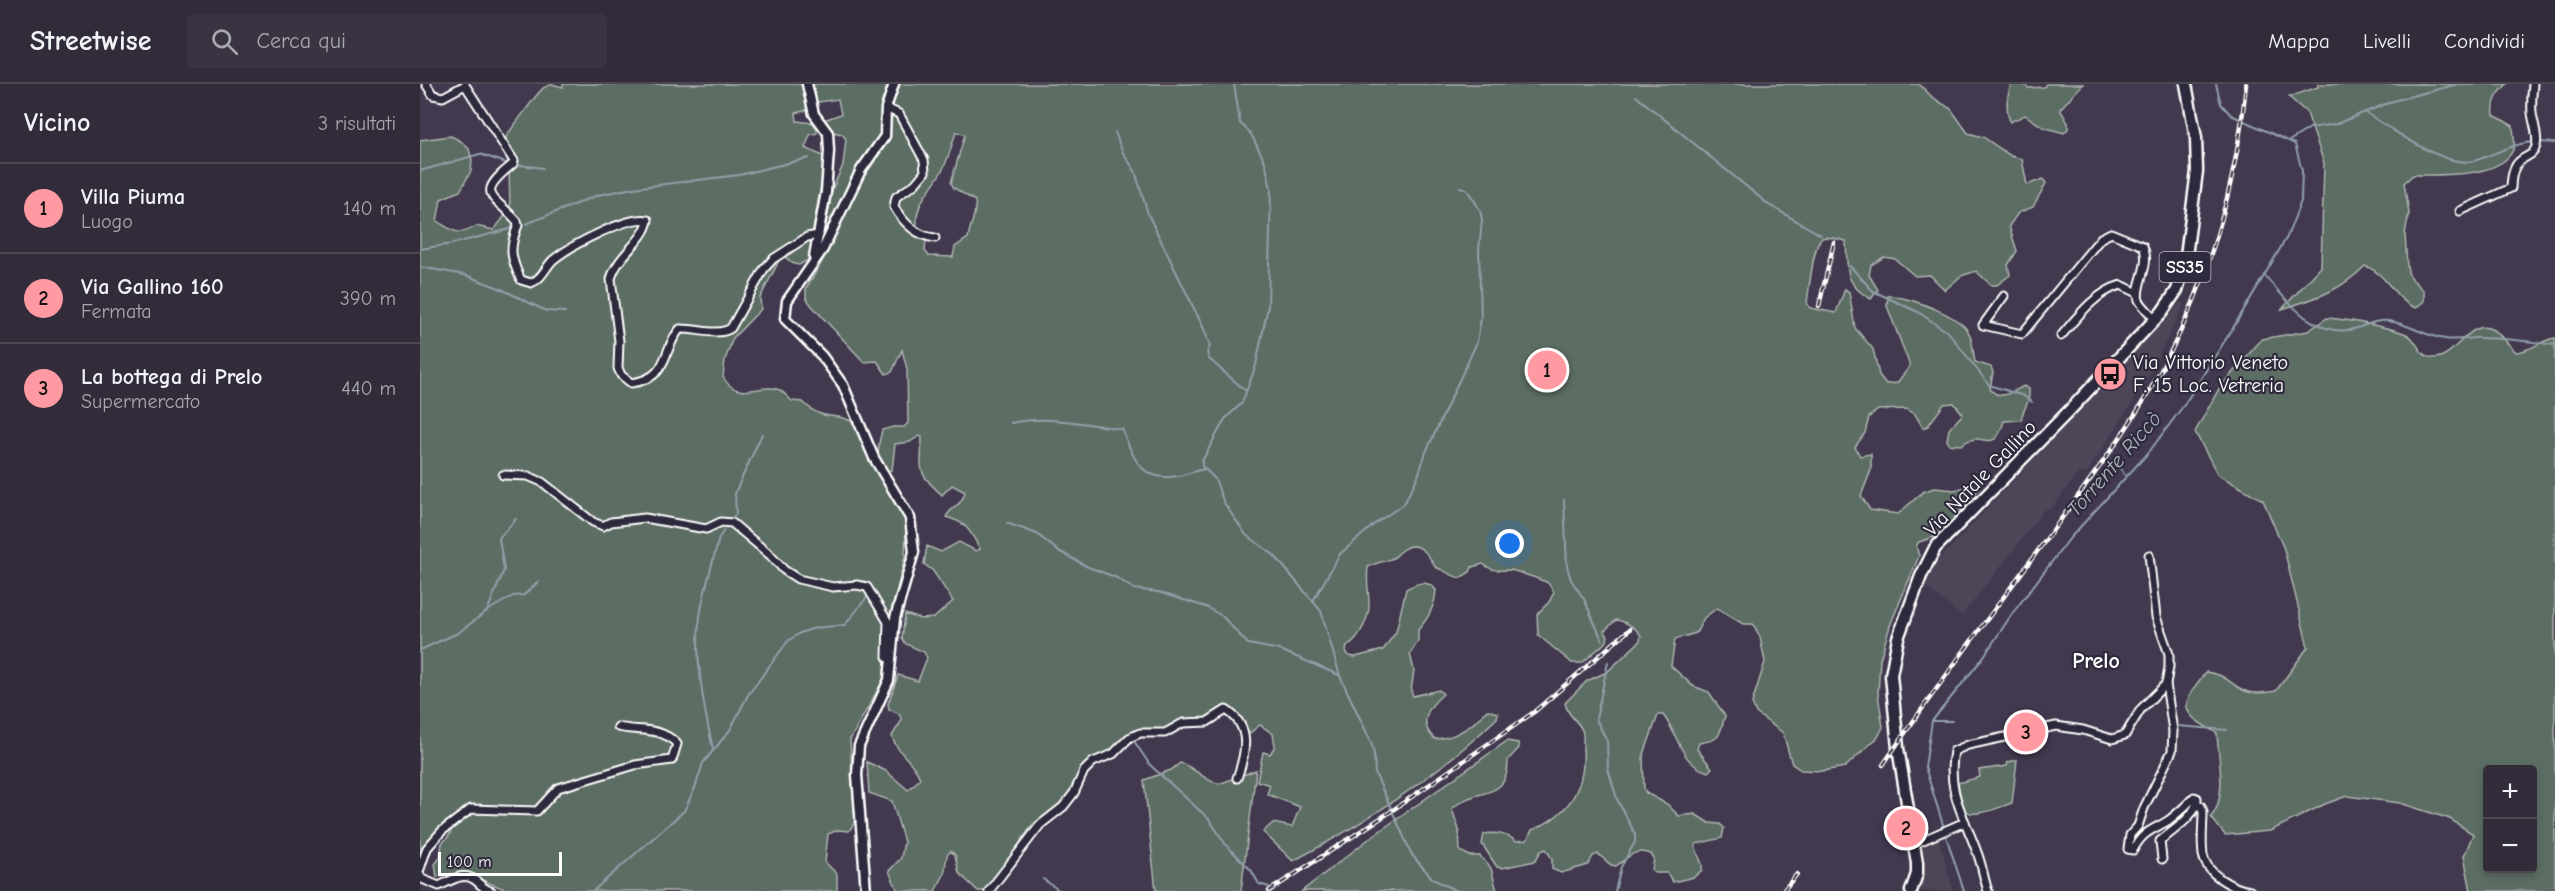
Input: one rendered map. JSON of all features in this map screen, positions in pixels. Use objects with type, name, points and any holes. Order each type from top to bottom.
[{"type":"main road","name":"SS35","points":[[2155,319],[2167,305],[2181,280],[2192,215],[2197,156],[2186,84]]},
{"type":"main road","name":"Via Natale Gallino","points":[[1911,891],[1917,874],[1891,688],[1892,662],[1898,638],[1921,576],[1935,548],[2155,319]]},
{"type":"street","points":[[426,84],[433,95],[443,98],[465,85],[514,161],[495,179],[491,195],[493,201],[519,225],[511,242],[512,254],[517,272],[525,282],[536,281],[554,260],[570,247],[633,220],[648,220],[643,232],[613,270],[611,279],[619,341],[618,368],[621,375],[631,382],[642,381],[657,371],[665,362],[674,335],[680,329],[717,332],[731,328],[764,269],[773,259],[807,237],[819,235]]},
{"type":"street","points":[[807,84],[814,114],[828,133],[829,168],[819,235],[812,263]]},
{"type":"street","points":[[866,891],[857,775],[859,746],[889,680],[895,618],[914,552],[910,518],[874,458],[843,386],[822,356],[785,319],[787,301],[823,249],[861,170],[885,136],[886,108],[894,84]]},
{"type":"street","points":[[2460,211],[2511,188],[2511,173],[2515,164],[2532,153],[2537,145],[2531,110],[2533,84]]},
{"type":"street","points":[[886,108],[899,114],[924,160],[925,172],[915,184],[896,197],[894,207],[900,218],[913,228],[926,237],[935,238]]},
{"type":"street","points":[[2004,296],[1983,325],[2022,334],[2101,238],[2111,233],[2143,246],[2146,262],[2138,294],[2139,301],[2155,319]]},
{"type":"street","points":[[2061,336],[2082,311],[2109,288],[2121,285],[2138,294]]},
{"type":"street","points":[[502,475],[528,476],[542,482],[593,522],[603,526],[611,522],[645,518],[706,530],[721,522],[732,523],[784,570],[798,579],[833,587],[857,585],[870,590],[888,622],[887,657],[891,660]]},
{"type":"street","points":[[2149,555],[2156,617],[2169,654],[2166,684],[2174,731],[2172,751],[2144,808],[2138,826],[2130,835],[2128,849],[2133,850],[2140,837],[2149,829],[2166,821],[2182,810],[2194,797],[2197,798],[2203,812],[2203,852],[2207,863],[2228,885],[2250,891]]},
{"type":"street","points":[[1988,891],[1979,856],[1963,823],[1952,787],[1950,770],[1954,751],[1968,745],[2056,726],[2083,730],[2112,739],[2125,735],[2141,709],[2166,684]]},
{"type":"street","points":[[989,891],[1040,825],[1063,807],[1074,793],[1084,771],[1093,762],[1113,754],[1129,738],[1140,733],[1165,733],[1189,721],[1207,722],[1226,710],[1245,735],[1245,757],[1237,778]]},
{"type":"street","points":[[420,869],[427,849],[442,831],[471,809],[537,811],[558,788],[635,765],[672,760],[676,744],[668,736],[656,732],[618,727]]},
{"type":"street","points":[[2162,859],[2160,841],[2188,817],[2198,804]]},
{"type":"street","points":[[1914,844],[1963,823]]},
{"type":"street","points":[[420,875],[422,879],[439,886],[465,876],[473,878],[484,889],[491,891]]},
{"type":"shaded area","points":[[2179,302],[2184,305],[2144,385],[2086,474],[2079,473],[2050,509],[2045,509],[1962,616],[1924,586],[1932,567],[2171,314]]},
{"type":"shaded area","points":[[1939,839],[1953,891],[1915,891],[1919,846]]},
{"type":"green space","points":[[552,84],[563,87],[563,84],[802,84],[807,110],[796,113],[797,121],[813,123],[817,128],[817,133],[810,135],[805,148],[823,156],[825,162],[808,260],[799,265],[782,255],[760,298],[761,309],[733,338],[725,360],[723,377],[735,389],[742,391],[777,389],[792,401],[803,402],[823,415],[840,417],[853,422],[903,513],[906,524],[905,556],[894,602],[883,680],[850,740],[855,822],[849,831],[838,830],[828,834],[825,862],[837,874],[837,891],[509,891],[463,872],[437,877],[435,864],[440,858],[442,843],[451,832],[452,822],[433,844],[420,867],[420,140],[451,136],[461,141],[469,149],[472,160],[471,171],[460,191],[441,199],[437,221],[460,232],[476,226],[494,230],[510,209],[509,167],[504,146],[507,135],[543,88]]},
{"type":"green space","points":[[812,84],[889,84],[881,135],[854,174],[824,237],[832,190],[843,165],[846,139],[842,134],[832,132],[824,120],[841,114],[838,99],[819,102],[815,99]]},
{"type":"green space","points":[[898,84],[1919,84],[1932,97],[1951,109],[1968,133],[1983,137],[2011,156],[2022,159],[2027,185],[2043,179],[2046,183],[2033,207],[2018,213],[2009,226],[2017,251],[2008,265],[2010,275],[1997,285],[1991,285],[1976,271],[1961,276],[1945,290],[1930,275],[1915,276],[1895,259],[1884,257],[1871,265],[1869,275],[1878,290],[1871,299],[1856,288],[1851,281],[1847,268],[1846,241],[1824,237],[1816,249],[1807,303],[1810,308],[1836,313],[1845,289],[1849,292],[1855,328],[1873,349],[1879,375],[1886,384],[1897,383],[1910,366],[1887,306],[1888,296],[1935,309],[1956,320],[1969,333],[1975,362],[1991,367],[1993,372],[1990,389],[1994,393],[2002,395],[2011,393],[2024,386],[2029,389],[2028,399],[2021,420],[2004,421],[2000,432],[1992,441],[1976,439],[1961,445],[1949,444],[1947,440],[1949,429],[1963,414],[1954,403],[1944,404],[1928,426],[1923,428],[1915,414],[1906,409],[1878,410],[1869,417],[1865,433],[1855,447],[1860,456],[1871,454],[1871,470],[1861,496],[1870,510],[1898,514],[1923,492],[1934,488],[1955,490],[1977,484],[1979,489],[1940,535],[1919,542],[1916,546],[1919,556],[1891,623],[1880,659],[1878,694],[1883,727],[1878,737],[1845,767],[1823,771],[1801,770],[1792,764],[1783,733],[1756,713],[1752,703],[1765,662],[1760,637],[1753,624],[1743,624],[1717,608],[1704,618],[1696,633],[1675,639],[1671,666],[1693,686],[1709,692],[1725,716],[1718,736],[1699,743],[1697,749],[1712,768],[1708,772],[1691,763],[1663,715],[1658,715],[1643,757],[1646,793],[1667,804],[1679,816],[1695,814],[1709,823],[1720,824],[1724,828],[1722,838],[1696,844],[1702,870],[1694,877],[1673,882],[1667,873],[1656,873],[1652,870],[1654,859],[1651,854],[1645,852],[1633,854],[1616,866],[1611,865],[1598,854],[1593,856],[1588,865],[1561,873],[1552,869],[1552,859],[1546,849],[1541,851],[1535,861],[1497,867],[1482,844],[1484,834],[1501,834],[1516,841],[1527,840],[1532,830],[1556,817],[1565,808],[1578,788],[1583,763],[1583,734],[1580,726],[1568,712],[1565,703],[1587,681],[1607,672],[1639,642],[1641,636],[1630,625],[1616,620],[1604,631],[1608,636],[1607,641],[1582,663],[1572,663],[1538,635],[1537,614],[1549,602],[1554,592],[1548,583],[1512,570],[1493,569],[1483,564],[1472,567],[1470,572],[1460,578],[1435,567],[1426,553],[1413,546],[1402,550],[1393,558],[1368,567],[1367,616],[1359,634],[1347,646],[1346,651],[1349,656],[1355,657],[1383,650],[1396,632],[1406,589],[1418,584],[1429,584],[1436,590],[1433,607],[1418,630],[1418,641],[1410,654],[1414,670],[1411,691],[1413,696],[1439,690],[1443,694],[1433,704],[1427,715],[1427,727],[1430,733],[1435,739],[1457,734],[1470,726],[1487,710],[1498,713],[1497,718],[1474,739],[1400,797],[1293,861],[1263,832],[1273,823],[1292,827],[1300,807],[1267,794],[1270,785],[1257,781],[1263,752],[1270,754],[1275,746],[1273,734],[1260,725],[1250,733],[1228,708],[1208,719],[1184,720],[1167,730],[1144,730],[1113,751],[1090,761],[1068,797],[1032,825],[988,891],[978,891],[959,873],[955,855],[951,851],[947,855],[944,875],[935,891],[898,891],[889,871],[901,858],[904,842],[892,801],[869,793],[867,762],[886,771],[908,790],[920,779],[918,773],[894,742],[892,736],[902,720],[899,714],[889,709],[888,704],[898,675],[918,681],[927,658],[924,652],[906,644],[902,639],[905,614],[921,619],[934,618],[953,601],[933,571],[924,564],[927,546],[941,552],[959,542],[976,551],[980,549],[964,525],[946,517],[959,504],[965,492],[952,485],[942,495],[924,475],[921,464],[922,437],[919,436],[910,442],[895,444],[892,470],[886,471],[880,461],[879,447],[882,430],[904,427],[908,423],[907,369],[902,350],[892,372],[886,374],[877,361],[864,362],[806,298],[806,288],[821,264],[863,178],[888,142],[892,105]],"holes":[[[956,132],[965,134],[951,183],[954,188],[975,201],[968,238],[955,247],[953,257],[929,256],[925,251],[926,240],[910,230],[917,224],[922,202],[943,169]]]},
{"type":"green space","points":[[2012,84],[2024,84],[2028,88],[2044,87],[2046,84],[2083,84],[2060,109],[2068,123],[2068,129],[2064,133],[2043,127],[2025,115],[2010,122],[2007,103]]},
{"type":"green space","points":[[2318,84],[2507,84],[2496,98],[2494,105],[2494,115],[2513,126],[2514,147],[2506,159],[2496,166],[2468,173],[2413,175],[2404,183],[2409,213],[2405,234],[2407,266],[2409,276],[2424,291],[2424,301],[2416,308],[2402,299],[2373,269],[2365,266],[2336,288],[2282,309],[2321,267],[2324,163],[2307,113],[2289,97],[2318,87]]},
{"type":"green space","points":[[2327,318],[2402,332],[2412,338],[2422,353],[2435,358],[2449,352],[2477,328],[2485,327],[2493,330],[2516,352],[2527,350],[2555,338],[2555,891],[2471,891],[2464,856],[2473,834],[2450,819],[2400,803],[2347,796],[2325,804],[2270,831],[2225,835],[2211,817],[2216,809],[2221,788],[2217,733],[2195,720],[2190,714],[2187,707],[2191,693],[2206,672],[2223,677],[2247,692],[2276,691],[2308,647],[2284,549],[2263,500],[2218,475],[2195,432],[2220,387],[2262,339],[2308,331]]},
{"type":"green space","points":[[1507,741],[1518,743],[1519,748],[1508,760],[1507,774],[1502,783],[1496,789],[1470,797],[1452,809],[1459,830],[1460,851],[1470,856],[1480,856],[1491,868],[1497,891],[1302,891],[1370,838]]},
{"type":"green space","points":[[2017,760],[2012,803],[1981,813],[1963,810],[1958,783],[1980,777],[1979,770],[2007,766],[2008,762]]},
{"type":"green space","points":[[1180,763],[1219,784],[1256,770],[1241,891],[1156,891],[1144,780],[1171,770]]},
{"type":"waterway","points":[[1234,84],[1240,123],[1251,134],[1265,162],[1271,189],[1268,306],[1256,365],[1242,403],[1225,419],[1202,461],[1202,466],[1215,479],[1224,503],[1246,535],[1274,555],[1321,611],[1340,676],[1371,742],[1375,773],[1412,855],[1433,879],[1457,891]]},
{"type":"waterway","name":"Torrente Riccò","points":[[1944,828],[1925,767],[1932,721],[1982,659],[2012,614],[2070,538],[2149,452],[2184,405],[2287,237],[2301,201],[2302,171],[2295,144],[2231,115],[2221,104],[2216,84]]},
{"type":"waterway","points":[[2289,141],[2310,128],[2336,124],[2393,101],[2458,84]]},
{"type":"waterway","points":[[1636,96],[1769,205],[1821,235]]},
{"type":"waterway","points":[[2365,112],[2432,153],[2461,162],[2481,159],[2518,145],[2534,142]]},
{"type":"waterway","points":[[1115,132],[1122,151],[1135,171],[1148,214],[1204,329],[1210,346],[1207,353],[1209,359],[1246,391]]},
{"type":"waterway","points":[[2540,142],[2555,143]]},
{"type":"waterway","points":[[420,171],[480,154],[506,163]]},
{"type":"waterway","points":[[526,224],[598,195],[633,188],[739,175],[809,158]]},
{"type":"waterway","points":[[519,165],[543,168]]},
{"type":"waterway","points":[[1313,601],[1340,554],[1377,522],[1404,504],[1477,342],[1481,318],[1479,250],[1482,220],[1480,210],[1474,200],[1466,189],[1460,187]]},
{"type":"waterway","points":[[420,249],[452,244],[510,229]]},
{"type":"waterway","points":[[1850,266],[1873,291],[1918,312],[1949,333],[1989,385],[2024,396],[2032,402]]},
{"type":"waterway","points":[[420,267],[465,275],[499,288],[546,311],[565,312]]},
{"type":"waterway","points":[[2264,275],[2300,313],[2323,327],[2335,330],[2349,330],[2378,321],[2389,321],[2445,339],[2497,339],[2555,345]]},
{"type":"waterway","points":[[1011,423],[1053,420],[1122,429],[1130,450],[1140,466],[1155,476],[1179,476],[1206,469]]},
{"type":"waterway","points":[[731,519],[736,514],[735,493],[762,434]]},
{"type":"waterway","points":[[2111,461],[2126,477]]},
{"type":"waterway","points":[[1564,500],[1567,566],[1571,580],[1584,599],[1602,640]]},
{"type":"waterway","points":[[488,609],[504,570],[499,538],[516,519]]},
{"type":"waterway","points":[[1007,523],[1037,534],[1057,550],[1088,567],[1115,577],[1134,589],[1158,592],[1206,607],[1222,616],[1248,644],[1280,650],[1339,675]]},
{"type":"waterway","points":[[713,749],[702,687],[698,638],[705,591],[719,538],[724,530]]},
{"type":"waterway","points":[[420,650],[458,633],[487,611],[513,596],[524,595],[539,581]]},
{"type":"waterway","points":[[593,891],[684,811],[703,763],[730,730],[748,695],[788,641],[800,633],[815,628],[845,625],[867,597]]},
{"type":"waterway","points":[[1608,662],[1596,719],[1607,741],[1608,769],[1617,799],[1635,834],[1635,842],[1621,867],[1615,891]]},
{"type":"waterway","points":[[1932,721],[1952,721]]},
{"type":"waterway","points":[[2178,726],[2227,730]]},
{"type":"waterway","points":[[1134,741],[1150,765],[1209,819],[1226,845],[1251,870],[1259,884],[1269,887]]},
{"type":"waterway","name":"Torrente Riccò","points":[[1945,833],[1964,891]]},
{"type":"waterway","points":[[1043,879],[1060,891]]},
{"type":"railway","points":[[1883,765],[1945,676],[2099,467],[2156,380],[2184,325],[2210,258],[2229,190],[2246,84]]},
{"type":"railway","points":[[1819,306],[1834,242]]},
{"type":"railway","points":[[1269,891],[1387,814],[1534,712],[1630,629]]},
{"type":"railway","points":[[1783,891],[1797,874]]},
{"type":"place","name":"Villa Piuma","points":[[1547,370]]},
{"type":"place","name":"Via Vittorio Veneto F. 15 Loc. Vetreria","points":[[2110,374]]},
{"type":"place","name":"La bottega di Prelo","points":[[2026,732]]},
{"type":"place","name":"Via Gallino 160","points":[[1906,828]]},
{"type":"district","name":"Prelo","points":[[2096,661]]}]
